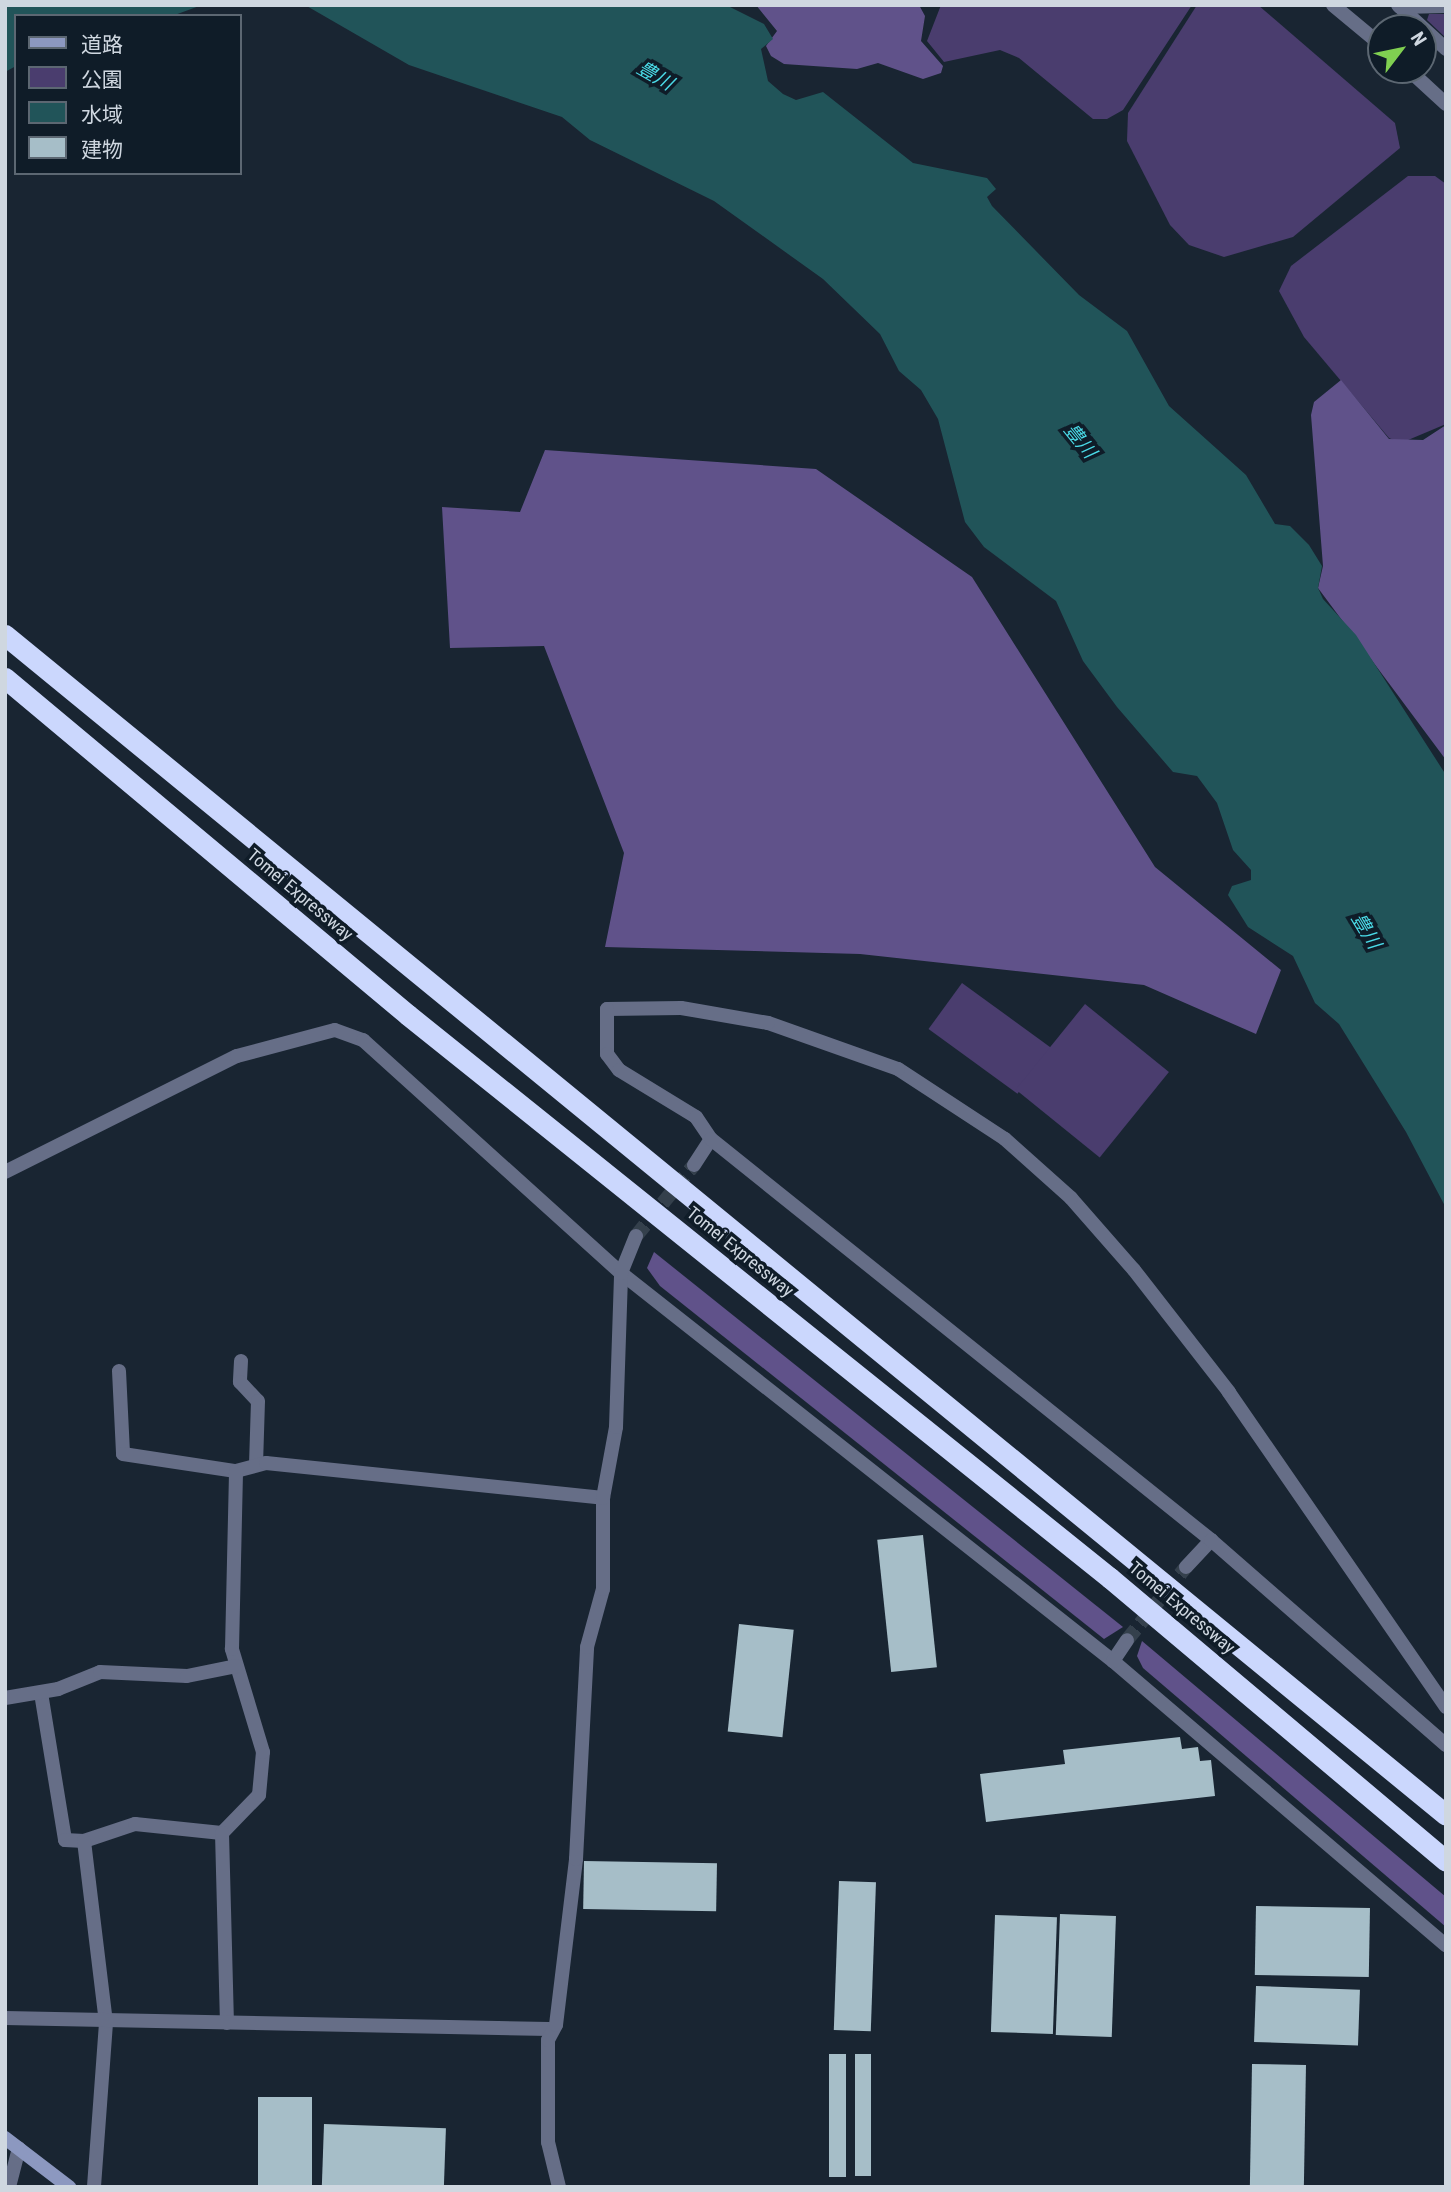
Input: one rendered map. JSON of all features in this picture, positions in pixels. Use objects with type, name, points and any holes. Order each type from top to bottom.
[{"type":"highway","name":"Tomei Expressway","points":[[5,635],[1446,1815]]},
{"type":"highway","name":"Tomei Expressway","points":[[5,678],[408,1015],[1110,1578],[1446,1861]]},
{"type":"main road","points":[[5,2138],[69,2187]]},
{"type":"street","points":[[1332,5],[1367,34]]},
{"type":"street","points":[[1399,6],[1446,6]]},
{"type":"street","points":[[1399,6],[1446,49]]},
{"type":"street","points":[[1424,84],[1446,104]]},
{"type":"street","points":[[1446,1707],[1229,1392],[1134,1270],[1071,1198],[1005,1139],[898,1069],[768,1023],[681,1008],[607,1009],[607,1054],[619,1070],[696,1117],[711,1139],[1211,1540],[1446,1745]]},
{"type":"street","points":[[5,1172],[237,1056],[335,1030],[363,1040],[621,1273],[1113,1661],[1446,1945]]},
{"type":"street","points":[[694,1165],[711,1139]]},
{"type":"street","points":[[5,2018],[106,2023],[550,2029],[556,2025],[576,1859],[587,1647],[606,1551],[603,1498],[617,1427],[621,1273],[636,1236]]},
{"type":"street","points":[[241,1361],[240,1382],[258,1401],[256,1463]]},
{"type":"street","points":[[119,1371],[123,1454],[236,1471],[256,1463],[603,1498]]},
{"type":"street","points":[[228,2023],[222,1833],[264,1784],[263,1752],[236,1666],[230,1573],[236,1471]]},
{"type":"street","points":[[1186,1567],[1211,1540]]},
{"type":"street","points":[[1113,1661],[1127,1640]]},
{"type":"street","points":[[5,1698],[41,1693],[100,1672],[187,1676],[236,1666]]},
{"type":"street","points":[[41,1693],[65,1840],[84,1841],[135,1824],[222,1833]]},
{"type":"street","points":[[84,1841],[106,2023],[94,2187]]},
{"type":"street","points":[[550,2029],[548,2142],[559,2187]]},
{"type":"street","points":[[9,2187],[19,2148]]},
{"type":"green space","points":[[941,5],[1192,5],[1123,110],[1107,119],[1093,119],[1019,58],[1000,50],[944,62],[927,41]]},
{"type":"green space","points":[[1197,5],[1258,5],[1395,123],[1400,148],[1293,237],[1224,257],[1189,245],[1170,225],[1127,141],[1128,113]]},
{"type":"green space","points":[[1437,14],[1446,14],[1446,38],[1437,29]]},
{"type":"green space","points":[[1408,176],[1435,176],[1446,184],[1446,424],[1401,443],[1389,438],[1304,337],[1279,291],[1291,266]]},
{"type":"green space","points":[[962,983],[1051,1048],[1017,1094],[928,1029]]},
{"type":"green space","points":[[1085,1004],[1169,1072],[1100,1157],[1016,1089]]},
{"type":"shaded area","points":[[756,5],[919,5],[925,16],[921,41],[943,66],[941,73],[923,79],[878,63],[857,69],[784,64],[771,56],[766,46],[777,31]]},
{"type":"shaded area","points":[[1341,380],[1389,439],[1423,440],[1446,425],[1446,760],[1318,588],[1323,566],[1311,415],[1314,402]]},
{"type":"shaded area","points":[[545,450],[816,469],[972,577],[1155,867],[1281,970],[1256,1034],[1144,985],[860,954],[605,947],[624,853],[544,646],[450,648],[442,507],[520,512]]},
{"type":"shaded area","points":[[654,1252],[1123,1627],[1104,1639],[660,1286],[647,1268]]},
{"type":"shaded area","points":[[1142,1641],[1446,1897],[1446,1927],[1143,1668],[1137,1656]]},
{"type":"water","points":[[5,5],[202,5],[177,14],[14,14],[14,67],[5,72]]},
{"type":"water","name":"豊川","points":[[305,5],[726,5],[764,24],[773,39],[761,49],[768,81],[783,94],[796,100],[823,92],[913,163],[987,178],[996,189],[987,197],[992,206],[1079,295],[1127,331],[1169,406],[1246,475],[1275,524],[1290,526],[1309,545],[1322,566],[1318,588],[1323,599],[1356,635],[1446,775],[1446,1208],[1406,1132],[1339,1024],[1315,1003],[1293,956],[1248,927],[1228,895],[1232,886],[1251,880],[1251,870],[1233,850],[1217,803],[1197,776],[1173,772],[1117,707],[1083,661],[1056,601],[984,547],[965,522],[938,419],[921,390],[899,371],[880,334],[823,279],[714,201],[590,140],[562,117],[409,65]]},
{"type":"building","points":[[923,1535],[937,1667],[891,1672],[877,1540]]},
{"type":"building","points":[[739,1624],[794,1630],[782,1737],[728,1731]]},
{"type":"building","points":[[1180,1737],[1182,1749],[1198,1747],[1200,1761],[1211,1760],[1215,1796],[986,1822],[980,1774],[1065,1764],[1063,1750]]},
{"type":"building","points":[[584,1861],[717,1863],[716,1911],[583,1909]]},
{"type":"building","points":[[839,1881],[876,1882],[871,2031],[834,2030]]},
{"type":"building","points":[[1256,1906],[1370,1908],[1369,1977],[1255,1975]]},
{"type":"building","points":[[1060,1914],[1116,1916],[1112,2037],[1056,2035]]},
{"type":"building","points":[[995,1915],[1057,1917],[1053,2034],[991,2032]]},
{"type":"building","points":[[1256,1986],[1360,1990],[1358,2046],[1254,2042]]},
{"type":"building","points":[[829,2054],[846,2054],[846,2177],[829,2177]]},
{"type":"building","points":[[855,2054],[871,2054],[871,2176],[855,2176]]},
{"type":"building","points":[[1252,2064],[1306,2065],[1304,2187],[1250,2187]]},
{"type":"building","points":[[258,2097],[312,2097],[312,2187],[258,2187]]},
{"type":"building","points":[[324,2124],[446,2128],[444,2187],[322,2187]]},
{"type":"tunnel","points":[[636,1236],[694,1165]]},
{"type":"tunnel","points":[[1127,1640],[1186,1567]]}]
